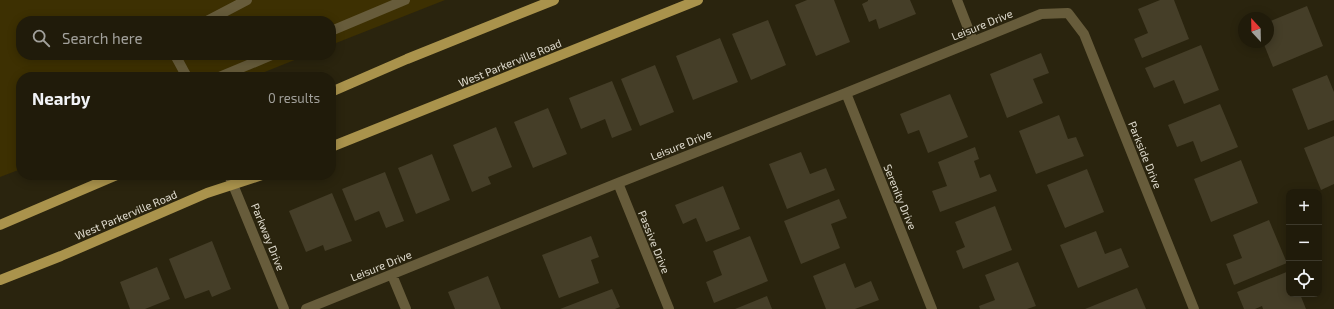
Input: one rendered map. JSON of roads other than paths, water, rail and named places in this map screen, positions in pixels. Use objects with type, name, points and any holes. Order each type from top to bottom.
[{"type":"main road","points":[[336,90],[407,59],[554,0]]},
{"type":"main road","points":[[660,15],[686,0]]},
{"type":"main road","name":"West Parkerville Road","points":[[336,145],[698,0]]},
{"type":"main road","points":[[0,225],[105,180]]},
{"type":"main road","name":"West Parkerville Road","points":[[0,280],[61,256],[206,193],[231,180]]},
{"type":"street","points":[[217,16],[247,0]]},
{"type":"street","points":[[336,29],[405,0]]},
{"type":"street","points":[[957,0],[974,41]]},
{"type":"street","name":"Leisure Drive","points":[[306,309],[1041,14],[1068,13]]},
{"type":"street","name":"Parkside Drive","points":[[1068,13],[1084,34],[1194,309]]},
{"type":"street","points":[[178,60],[184,72]]},
{"type":"street","points":[[231,72],[260,60]]},
{"type":"street","name":"Serenity Drive","points":[[846,93],[932,309]]},
{"type":"street","name":"Parkway Drive","points":[[231,180],[284,309]]},
{"type":"street","name":"Passive Drive","points":[[618,183],[669,309]]},
{"type":"street","points":[[392,275],[406,309]]}]
